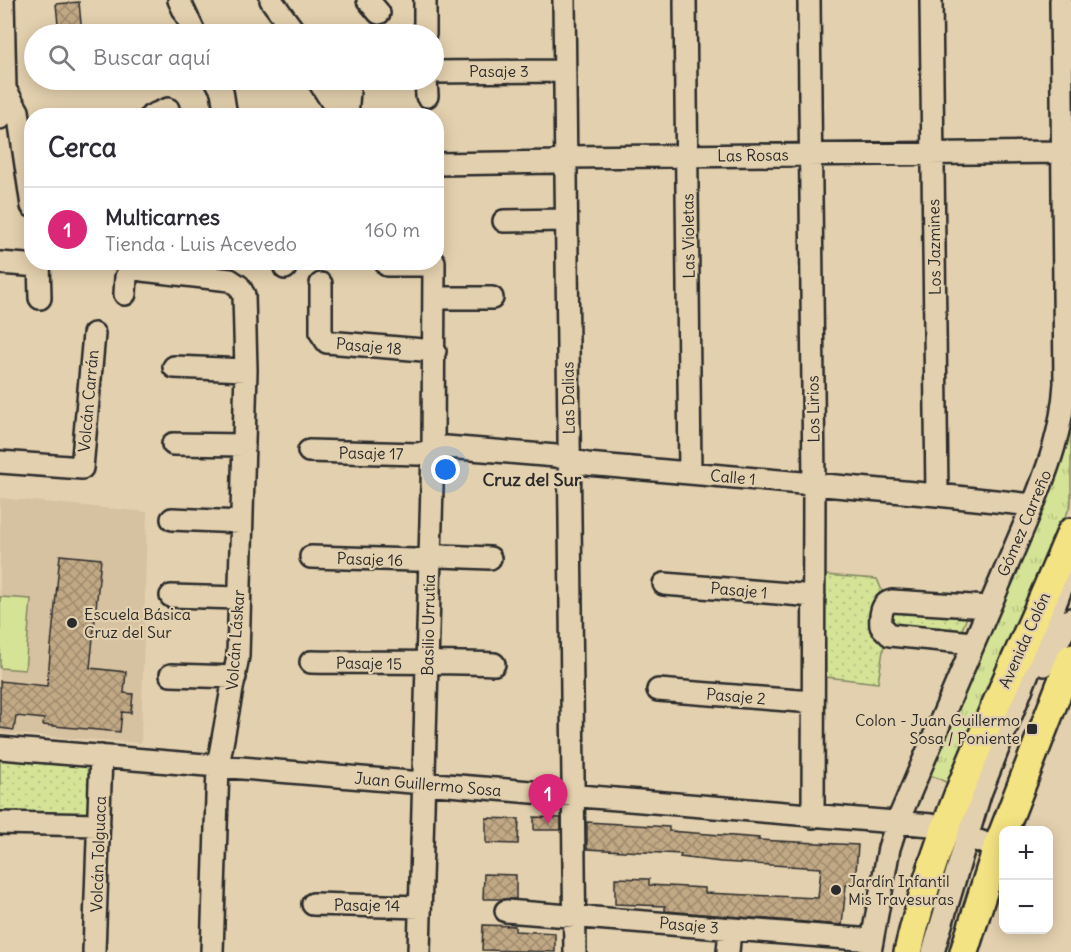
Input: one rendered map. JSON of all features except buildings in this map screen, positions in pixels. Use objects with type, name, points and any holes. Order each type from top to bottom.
[{"type":"main road","name":"Avenida Colón","points":[[964,952],[972,838],[974,752],[1071,532]]},
{"type":"main road","name":"Avenida Colón","points":[[908,952],[921,903],[972,838],[1071,658]]},
{"type":"street","points":[[0,118],[5,90],[3,0]]},
{"type":"street","points":[[178,0],[190,24]]},
{"type":"street","points":[[271,0],[289,24]]},
{"type":"street","points":[[425,0],[425,24]]},
{"type":"street","name":"Las Dalias","points":[[564,0],[575,952]]},
{"type":"street","name":"Las Violetas","points":[[685,0],[690,473]]},
{"type":"street","name":"Los Lirios","points":[[809,0],[814,484],[813,817]]},
{"type":"street","name":"Los Jazmines","points":[[931,0],[937,495]]},
{"type":"street","name":"Gómez Carreño","points":[[871,946],[889,848],[897,824],[1056,446],[1064,402],[1067,152],[1061,0]]},
{"type":"street","name":"Pasaje 3","points":[[444,72],[564,71]]},
{"type":"street","points":[[5,90],[15,101],[24,152]]},
{"type":"street","points":[[220,90],[224,108]]},
{"type":"street","points":[[223,90],[237,108]]},
{"type":"street","points":[[324,90],[336,108]]},
{"type":"street","points":[[348,108],[349,90]]},
{"type":"street","name":"Las Rosas","points":[[444,164],[554,162],[566,157],[1067,152]]},
{"type":"street","points":[[504,221],[566,220]]},
{"type":"street","points":[[0,263],[24,264]]},
{"type":"street","points":[[39,270],[40,298]]},
{"type":"street","points":[[125,294],[128,270]]},
{"type":"street","name":"Volcán Láskar","points":[[198,270],[230,280],[239,286],[244,296],[246,370],[235,677],[218,766],[212,952]]},
{"type":"street","name":"Basilio Urrutia","points":[[419,952],[433,450],[434,270]]},
{"type":"street","name":"Pasaje 18","points":[[321,284],[321,333],[327,342],[435,351]]},
{"type":"street","points":[[434,298],[492,298]]},
{"type":"street","name":"Volcán Carrán","points":[[0,462],[82,468],[94,334]]},
{"type":"street","points":[[174,367],[246,370]]},
{"type":"street","points":[[174,444],[244,445]]},
{"type":"street","name":"Calle 1","points":[[433,450],[446,447],[569,459],[587,464],[1033,505]]},
{"type":"street","name":"Pasaje 17","points":[[309,451],[418,454],[433,450]]},
{"type":"street","points":[[172,519],[241,522]]},
{"type":"street","name":"Pasaje 16","points":[[310,557],[415,560],[441,556],[490,558]]},
{"type":"street","points":[[945,952],[989,769],[1071,564]]},
{"type":"street","name":"Pasaje 1","points":[[664,584],[814,596]]},
{"type":"street","points":[[171,596],[239,598]]},
{"type":"street","points":[[973,643],[890,635],[881,626],[884,605],[892,601],[988,607]]},
{"type":"street","points":[[933,952],[972,838],[1033,688],[1071,619]]},
{"type":"street","name":"Pasaje 15","points":[[311,662],[494,664]]},
{"type":"street","points":[[171,675],[235,677]]},
{"type":"street","name":"Pasaje 2","points":[[658,690],[813,702]]},
{"type":"street","name":"Juan Guillermo Sosa","points":[[0,748],[897,824],[972,838]]},
{"type":"street","name":"Volcán Tolguaca","points":[[94,952],[101,756]]},
{"type":"street","points":[[0,824],[99,825]]},
{"type":"street","name":"Pasaje 14","points":[[313,904],[420,907]]},
{"type":"street","name":"Pasaje 3","points":[[506,911],[730,929],[871,946]]},
{"type":"street","points":[[728,952],[730,929]]},
{"type":"shaded area","name":"Escuela Básica Cruz del Sur","points":[[0,498],[147,512],[141,743],[0,733]]},
{"type":"green space","points":[[1071,425],[1071,504],[948,783],[926,773],[1027,547],[1058,471]]},
{"type":"green space","points":[[824,575],[877,579],[889,607],[968,614],[960,635],[886,631],[878,683],[826,677]]},
{"type":"green space","points":[[0,597],[31,599],[25,670],[0,668]]},
{"type":"green space","points":[[0,750],[98,760],[94,822],[0,821]]},
{"type":"place","name":"Escuela Básica Cruz del Sur","points":[[72,623]]},
{"type":"place","name":"Colon - Juan Guillermo Sosa / Poniente","points":[[1032,729]]},
{"type":"place","name":"Multicarnes","points":[[548,824]]},
{"type":"place","name":"Jardín Infantil Mis Travesuras","points":[[836,890]]},
{"type":"district","name":"Cruz del Sur","points":[[532,480]]}]
